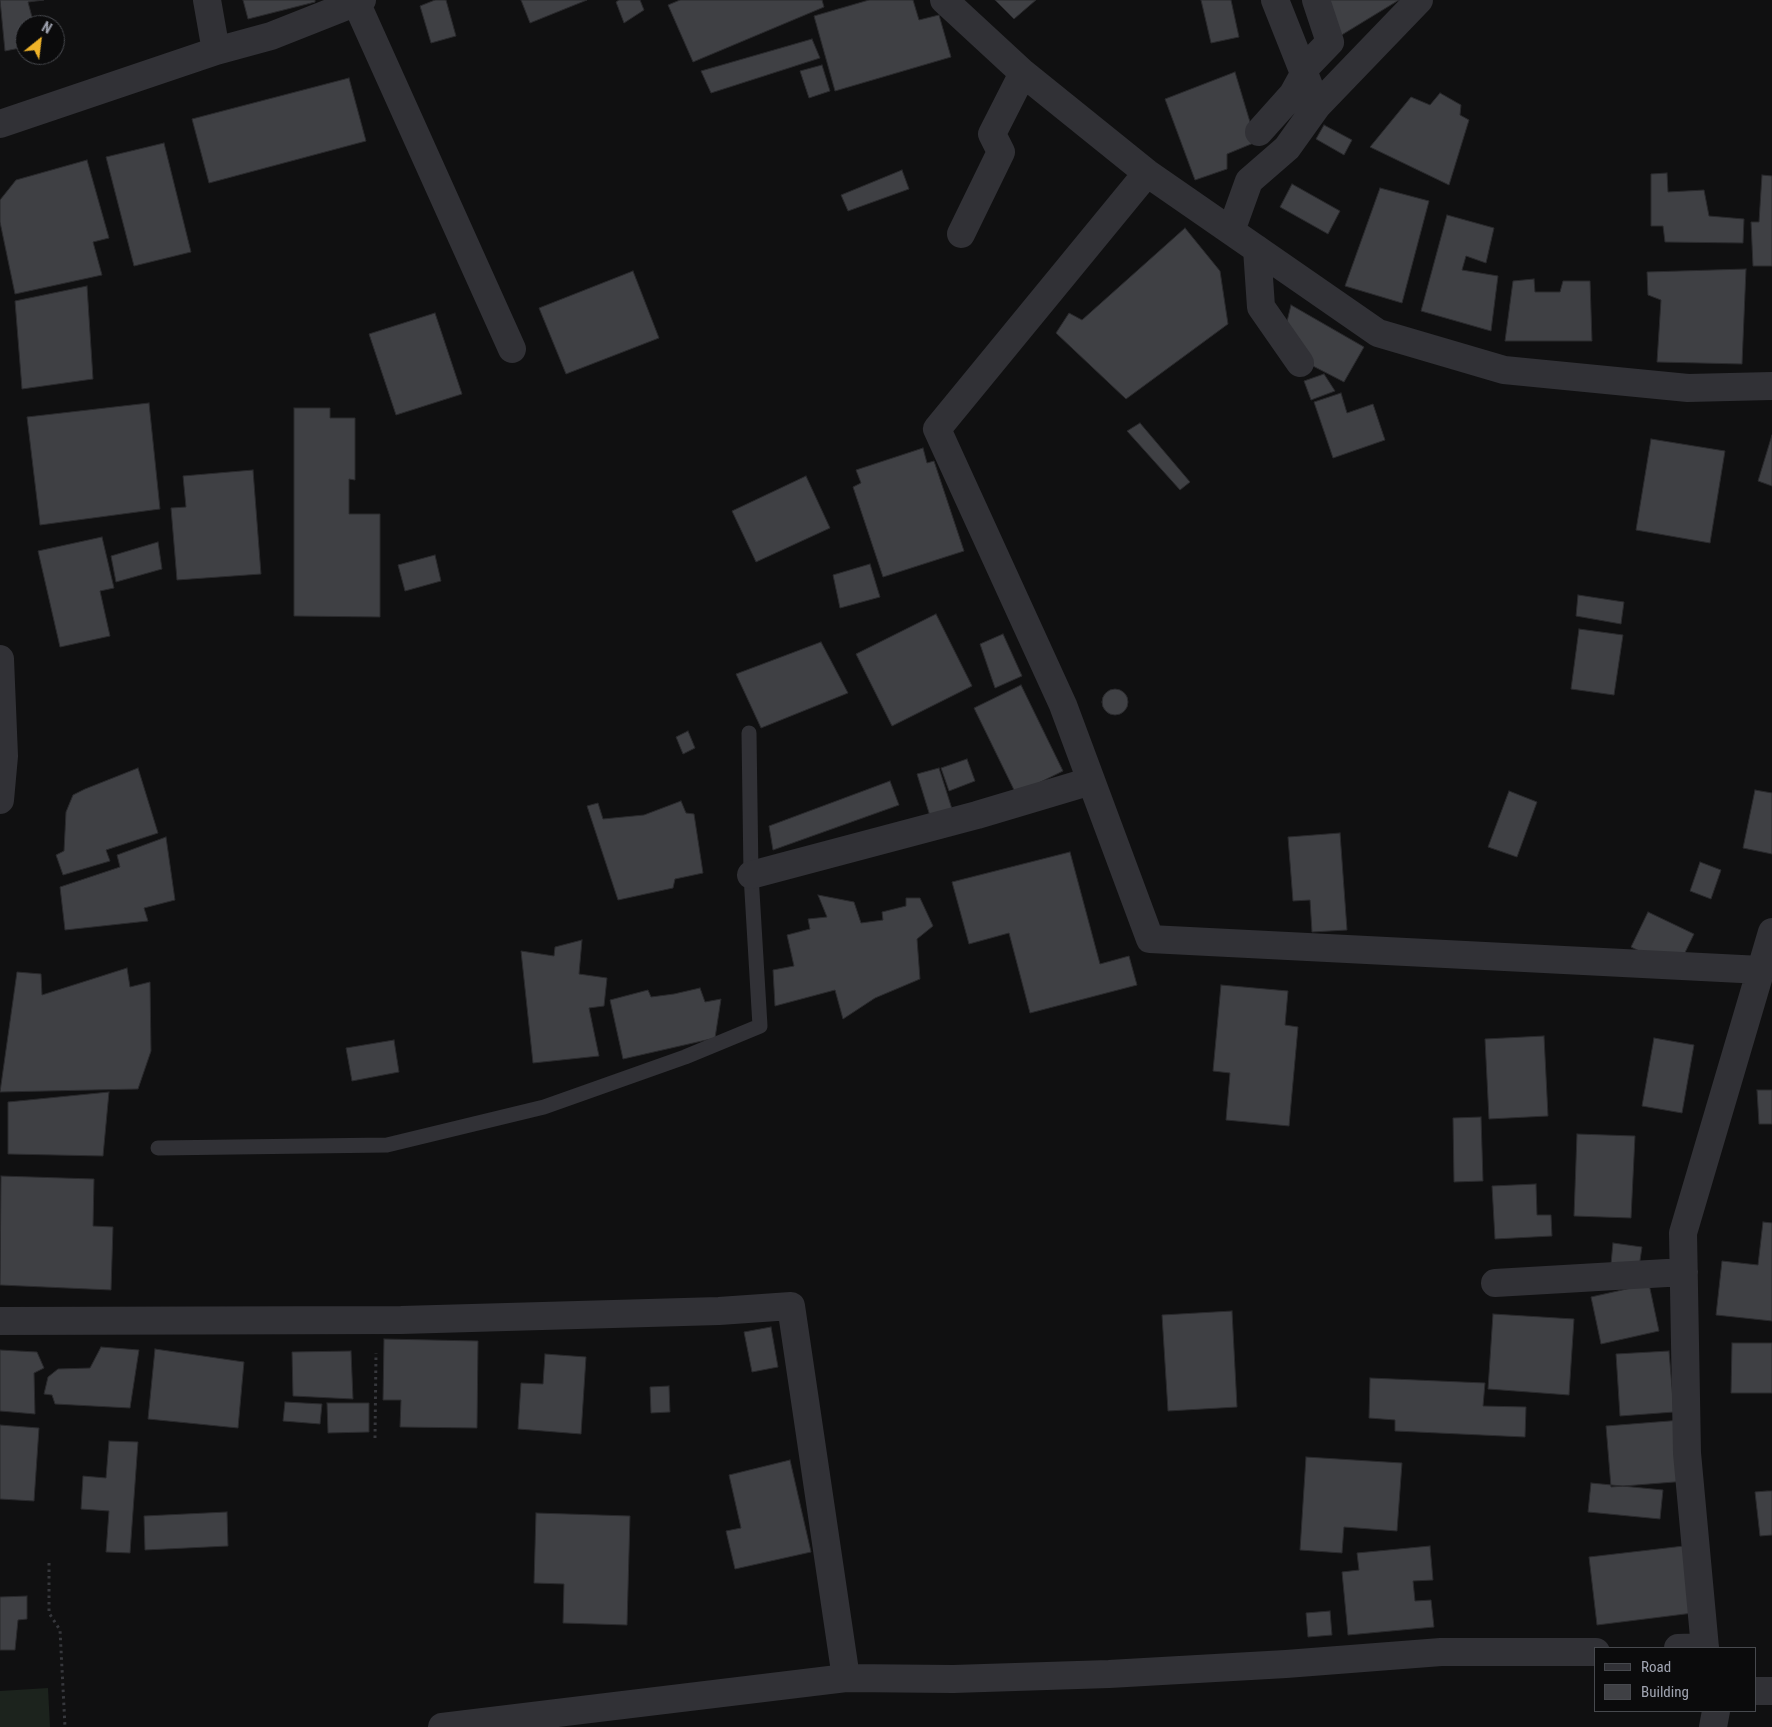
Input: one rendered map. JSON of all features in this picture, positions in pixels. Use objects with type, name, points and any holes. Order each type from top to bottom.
[{"type":"street","points":[[207,0],[216,51]]},
{"type":"street","points":[[944,0],[1023,73],[1147,173],[1378,332],[1504,370],[1688,388],[1772,386]]},
{"type":"street","points":[[1275,0],[1317,106]]},
{"type":"street","points":[[1259,132],[1293,94],[1304,72],[1330,42],[1316,0]]},
{"type":"street","points":[[1231,230],[1249,181],[1286,148],[1317,106],[1420,0]]},
{"type":"street","points":[[0,124],[216,51],[271,36],[359,1],[512,349]]},
{"type":"street","points":[[961,234],[1000,152],[992,134],[1023,73]]},
{"type":"street","points":[[1147,173],[937,429],[1063,705],[1150,939],[1761,970]]},
{"type":"street","points":[[1257,249],[1261,307],[1300,363]]},
{"type":"street","points":[[0,659],[4,756],[0,800]]},
{"type":"street","points":[[751,875],[977,815],[1091,781]]},
{"type":"street","points":[[1705,1647],[1687,1453],[1683,1233],[1772,932]]},
{"type":"street","points":[[1494,1283],[1684,1272]]},
{"type":"street","points":[[0,1321],[375,1320],[719,1311],[791,1306],[846,1678]]},
{"type":"street","points":[[442,1727],[846,1678],[954,1679],[1110,1674],[1286,1664],[1441,1652],[1594,1652]]},
{"type":"street","points":[[1757,1690],[1772,1691]]},
{"type":"street","points":[[1713,1727],[1716,1712]]},
{"type":"lane","points":[[158,1148],[387,1145],[544,1107],[685,1057],[760,1026],[751,875],[748,733]]},
{"type":"path","points":[[375,1320],[375,1438]]},
{"type":"path","points":[[49,1563],[49,1613],[60,1630],[66,1727]]},
{"type":"shaded area","points":[[48,1688],[50,1727],[0,1727],[0,1691]]},
{"type":"building","points":[[0,0],[44,0],[28,2],[31,15],[15,15],[15,49],[5,51]]},
{"type":"building","points":[[243,0],[315,0],[315,2],[248,19]]},
{"type":"building","points":[[435,0],[446,0],[456,36],[431,43],[420,6]]},
{"type":"building","points":[[521,0],[587,0],[530,23]]},
{"type":"building","points":[[619,0],[640,0],[644,10],[624,23],[616,2]]},
{"type":"building","points":[[680,0],[822,0],[824,7],[693,62],[668,5]]},
{"type":"building","points":[[869,0],[913,0],[919,20],[939,15],[951,57],[835,91],[814,16]]},
{"type":"building","points":[[995,0],[1036,0],[1014,19]]},
{"type":"building","points":[[1201,0],[1231,0],[1239,37],[1211,43]]},
{"type":"building","points":[[1329,0],[1399,0],[1340,36]]},
{"type":"building","points":[[812,39],[820,58],[711,93],[701,71]]},
{"type":"building","points":[[822,65],[830,91],[809,98],[800,71]]},
{"type":"building","points":[[1235,72],[1256,142],[1227,154],[1227,169],[1195,180],[1165,99]]},
{"type":"building","points":[[349,78],[366,141],[209,183],[192,119]]},
{"type":"building","points":[[1440,93],[1461,105],[1460,115],[1469,120],[1449,185],[1370,147],[1411,97],[1430,105]]},
{"type":"building","points":[[1324,125],[1352,140],[1344,155],[1316,139]]},
{"type":"building","points":[[164,143],[191,252],[134,266],[106,157]]},
{"type":"building","points":[[87,160],[109,238],[93,242],[102,275],[15,294],[0,222],[0,200],[16,180]]},
{"type":"building","points":[[902,170],[909,189],[848,211],[841,195]]},
{"type":"building","points":[[1667,173],[1668,192],[1704,190],[1709,216],[1744,219],[1743,243],[1665,242],[1663,226],[1651,226],[1651,174]]},
{"type":"building","points":[[1762,175],[1772,176],[1772,266],[1753,266],[1751,222],[1759,222]]},
{"type":"building","points":[[1292,184],[1340,211],[1328,234],[1280,207]]},
{"type":"building","points":[[1380,188],[1429,201],[1402,303],[1345,286]]},
{"type":"building","points":[[1447,215],[1494,228],[1486,263],[1466,256],[1462,270],[1498,276],[1491,331],[1421,311]]},
{"type":"building","points":[[1185,228],[1220,271],[1228,324],[1126,399],[1056,333],[1069,313],[1082,320]]},
{"type":"building","points":[[1746,269],[1742,364],[1657,362],[1661,300],[1648,295],[1647,272]]},
{"type":"building","points":[[633,271],[659,338],[566,374],[539,308]]},
{"type":"building","points":[[1534,279],[1535,292],[1560,292],[1563,281],[1590,281],[1592,341],[1505,341],[1513,281]]},
{"type":"building","points":[[87,286],[93,379],[22,389],[15,301]]},
{"type":"building","points":[[1291,305],[1364,347],[1344,382],[1309,364],[1285,330]]},
{"type":"building","points":[[435,313],[462,394],[396,415],[369,334]]},
{"type":"building","points":[[1324,374],[1335,391],[1311,400],[1304,381]]},
{"type":"building","points":[[1341,393],[1347,413],[1373,404],[1385,440],[1333,458],[1314,402]]},
{"type":"building","points":[[149,403],[160,509],[40,525],[27,417]]},
{"type":"building","points":[[294,408],[330,408],[330,418],[355,418],[355,480],[349,479],[349,514],[380,514],[380,617],[294,616]]},
{"type":"building","points":[[1140,423],[1190,482],[1180,490],[1127,431]]},
{"type":"building","points":[[1772,435],[1772,486],[1758,481]]},
{"type":"building","points":[[1651,439],[1725,451],[1710,543],[1636,530]]},
{"type":"building","points":[[923,448],[927,463],[934,461],[964,551],[883,577],[853,487],[861,483],[856,470]]},
{"type":"building","points":[[253,470],[261,574],[177,580],[171,508],[186,507],[183,476]]},
{"type":"building","points":[[806,476],[830,528],[756,562],[732,511]]},
{"type":"building","points":[[102,537],[114,588],[100,591],[110,636],[60,647],[38,551]]},
{"type":"building","points":[[158,542],[162,569],[116,582],[111,556]]},
{"type":"building","points":[[435,555],[441,581],[405,591],[398,565]]},
{"type":"building","points":[[870,564],[880,597],[840,608],[833,575]]},
{"type":"building","points":[[1578,595],[1624,602],[1621,624],[1576,616]]},
{"type":"building","points":[[936,614],[972,686],[892,726],[856,654]]},
{"type":"building","points":[[1579,629],[1623,635],[1614,695],[1571,689]]},
{"type":"building","points":[[1003,634],[1022,676],[995,688],[980,644]]},
{"type":"building","points":[[821,642],[848,693],[761,728],[736,674]]},
{"type":"building","points":[[1021,685],[1063,771],[1016,794],[974,708]]},
{"type":"building","points":[[1115,689],[1124,693],[1128,702],[1124,711],[1115,715],[1106,711],[1102,702],[1106,693]]},
{"type":"building","points":[[688,731],[695,748],[683,754],[676,737]]},
{"type":"building","points":[[967,759],[975,781],[949,791],[941,768]]},
{"type":"building","points":[[138,768],[158,833],[106,850],[110,861],[63,875],[56,855],[64,851],[66,812],[73,795]]},
{"type":"building","points":[[939,768],[952,809],[930,816],[917,774]]},
{"type":"building","points":[[890,781],[899,805],[773,850],[769,826]]},
{"type":"building","points":[[1755,790],[1772,793],[1772,854],[1743,848]]},
{"type":"building","points":[[1509,791],[1537,802],[1517,857],[1488,847]]},
{"type":"building","points":[[681,801],[686,813],[694,814],[703,873],[675,879],[673,888],[618,900],[587,806],[598,803],[603,819],[644,815]]},
{"type":"building","points":[[1340,833],[1347,930],[1312,932],[1310,900],[1293,901],[1288,837]]},
{"type":"building","points":[[166,837],[175,900],[144,908],[148,921],[65,930],[60,887],[120,867],[117,855]]},
{"type":"building","points":[[1070,852],[1100,964],[1129,956],[1137,985],[1030,1013],[1009,933],[969,944],[952,882]]},
{"type":"building","points":[[1700,862],[1721,870],[1711,899],[1690,891]]},
{"type":"building","points":[[818,895],[854,902],[861,923],[883,920],[882,912],[906,906],[906,898],[920,898],[933,926],[917,939],[920,979],[875,998],[843,1019],[835,990],[775,1006],[773,970],[794,966],[787,935],[810,929],[808,919],[827,917]]},
{"type":"building","points":[[1648,912],[1694,934],[1677,969],[1631,947]]},
{"type":"building","points":[[582,940],[579,974],[607,978],[604,1006],[589,1008],[599,1056],[533,1063],[521,951],[554,956],[555,947]]},
{"type":"building","points":[[127,968],[130,987],[150,982],[151,1051],[138,1089],[0,1092],[17,972],[41,974],[42,995]]},
{"type":"building","points":[[1221,985],[1288,991],[1285,1025],[1298,1027],[1289,1126],[1226,1120],[1230,1073],[1213,1071]]},
{"type":"building","points":[[700,988],[705,1002],[721,999],[715,1038],[623,1059],[610,1000],[648,990],[651,997]]},
{"type":"building","points":[[1544,1036],[1548,1116],[1489,1119],[1485,1039]]},
{"type":"building","points":[[1654,1038],[1694,1045],[1682,1113],[1642,1106]]},
{"type":"building","points":[[394,1040],[399,1072],[352,1081],[346,1048]]},
{"type":"building","points":[[1757,1090],[1772,1090],[1772,1124],[1759,1124]]},
{"type":"building","points":[[109,1092],[103,1156],[8,1154],[8,1102]]},
{"type":"building","points":[[1481,1117],[1483,1181],[1454,1182],[1453,1118]]},
{"type":"building","points":[[1577,1134],[1635,1136],[1631,1218],[1574,1216]]},
{"type":"building","points":[[1,1176],[94,1179],[93,1226],[113,1227],[111,1290],[0,1285]]},
{"type":"building","points":[[1536,1184],[1537,1215],[1551,1215],[1552,1236],[1495,1239],[1492,1186]]},
{"type":"building","points":[[1763,1222],[1772,1223],[1772,1321],[1716,1315],[1722,1261],[1758,1265]]},
{"type":"building","points":[[1613,1243],[1642,1247],[1639,1267],[1611,1264]]},
{"type":"building","points":[[1649,1284],[1659,1331],[1601,1344],[1591,1297]]},
{"type":"building","points":[[1232,1311],[1237,1407],[1168,1411],[1162,1315]]},
{"type":"building","points":[[1493,1314],[1574,1319],[1569,1395],[1488,1389]]},
{"type":"building","points":[[771,1327],[778,1367],[752,1372],[744,1332]]},
{"type":"building","points":[[384,1339],[478,1341],[477,1428],[400,1427],[401,1400],[383,1400]]},
{"type":"building","points":[[1732,1343],[1772,1343],[1772,1393],[1731,1393]]},
{"type":"building","points":[[101,1347],[139,1350],[130,1408],[55,1404],[52,1395],[44,1394],[48,1377],[58,1369],[90,1368]]},
{"type":"building","points":[[155,1349],[244,1362],[238,1428],[148,1419]]},
{"type":"building","points":[[0,1350],[37,1352],[44,1368],[34,1373],[35,1414],[0,1411]]},
{"type":"building","points":[[351,1351],[353,1399],[293,1396],[292,1352]]},
{"type":"building","points":[[1669,1351],[1674,1412],[1620,1416],[1616,1354]]},
{"type":"building","points":[[545,1354],[586,1357],[581,1434],[518,1429],[521,1383],[543,1384]]},
{"type":"building","points":[[1370,1378],[1485,1383],[1483,1406],[1526,1407],[1525,1437],[1395,1431],[1395,1420],[1369,1418]]},
{"type":"building","points":[[669,1386],[670,1412],[651,1413],[650,1387]]},
{"type":"building","points":[[285,1402],[322,1404],[320,1424],[283,1421]]},
{"type":"building","points":[[327,1403],[369,1403],[369,1432],[328,1433]]},
{"type":"building","points":[[1682,1420],[1687,1481],[1611,1487],[1606,1426]]},
{"type":"building","points":[[0,1425],[39,1428],[34,1501],[0,1499]]},
{"type":"building","points":[[109,1441],[138,1442],[130,1553],[106,1552],[109,1511],[81,1509],[83,1476],[106,1478]]},
{"type":"building","points":[[1306,1457],[1402,1463],[1397,1531],[1344,1527],[1342,1553],[1300,1550]]},
{"type":"building","points":[[790,1460],[811,1552],[735,1569],[726,1531],[741,1528],[729,1475]]},
{"type":"building","points":[[1591,1483],[1663,1490],[1660,1519],[1588,1512]]},
{"type":"building","points":[[1772,1491],[1772,1535],[1760,1536],[1755,1492]]},
{"type":"building","points":[[227,1512],[228,1546],[145,1550],[144,1516]]},
{"type":"building","points":[[536,1513],[630,1516],[627,1625],[563,1623],[564,1584],[534,1583]]},
{"type":"building","points":[[1430,1546],[1433,1580],[1413,1581],[1415,1601],[1431,1600],[1434,1627],[1348,1635],[1342,1572],[1359,1570],[1357,1553]]},
{"type":"building","points":[[1684,1546],[1693,1613],[1597,1625],[1589,1557]]},
{"type":"building","points":[[27,1596],[27,1619],[18,1620],[15,1650],[0,1650],[0,1597]]},
{"type":"building","points":[[1330,1611],[1332,1635],[1308,1637],[1306,1613]]}]
